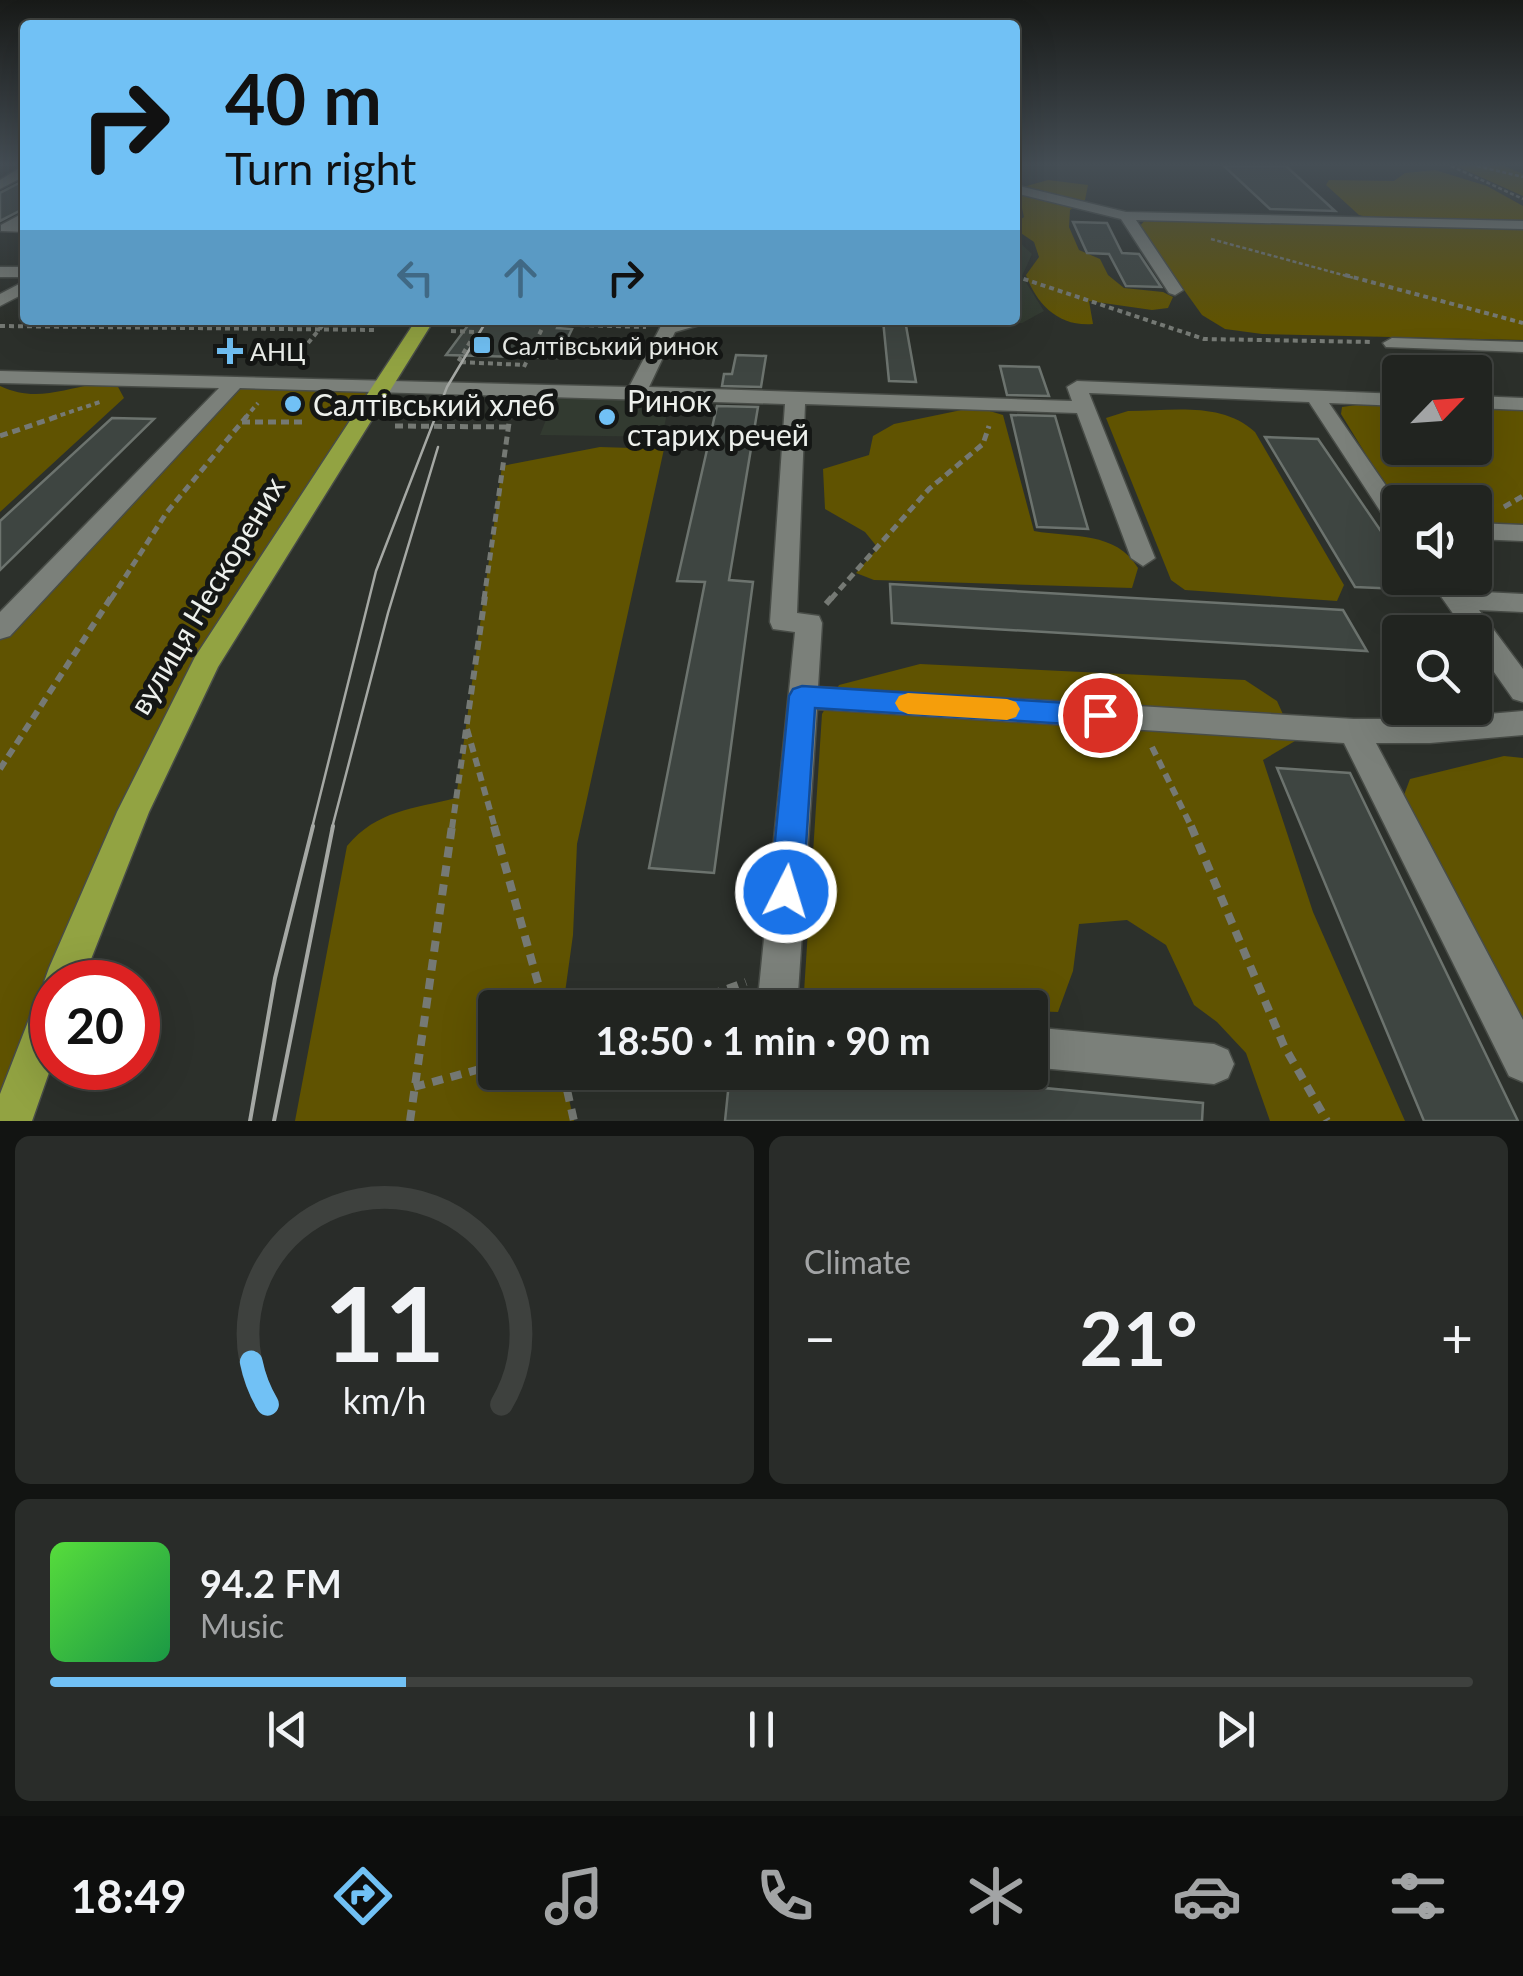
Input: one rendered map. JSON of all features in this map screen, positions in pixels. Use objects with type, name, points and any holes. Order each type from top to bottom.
[{"type":"main road","name":"вулиця Нескорених","points":[[72,960],[132,812],[205,664],[422,325]]},
{"type":"main road","points":[[11,1121],[30,1070]]},
{"type":"lane","points":[[1128,218],[1175,290]]},
{"type":"lane","points":[[1228,218],[1523,225]]},
{"type":"lane","points":[[20,219],[6,228],[20,228]]},
{"type":"lane","points":[[636,393],[668,328],[683,325]]},
{"type":"lane","points":[[1392,343],[1523,347]]},
{"type":"lane","points":[[0,378],[1085,408]]},
{"type":"lane","points":[[0,629],[233,384]]},
{"type":"lane","points":[[1144,558],[1077,386],[1382,399]]},
{"type":"lane","points":[[1315,396],[1382,497]]},
{"type":"lane","points":[[779,990],[808,623],[784,622],[795,398]]},
{"type":"lane","points":[[1492,403],[1523,404]]},
{"type":"lane","points":[[1492,532],[1523,533]]},
{"type":"lane","points":[[1454,595],[1523,691]]},
{"type":"lane","points":[[1458,600],[1523,603]]},
{"type":"lane","points":[[802,696],[1354,732],[1430,732],[1523,724]]},
{"type":"lane","points":[[1354,732],[1523,1062]]},
{"type":"lane","points":[[1048,1049],[1214,1064]]},
{"type":"path","points":[[1202,237],[1523,322]]},
{"type":"path","points":[[1020,278],[1204,339],[1392,343]]},
{"type":"path","points":[[0,769],[167,512],[322,325]]},
{"type":"path","points":[[519,378],[544,325]]},
{"type":"path","points":[[606,325],[668,328]]},
{"type":"path","points":[[0,326],[374,330]]},
{"type":"path","points":[[451,331],[476,332],[458,362],[525,366]]},
{"type":"path","points":[[0,436],[106,400]]},
{"type":"path","points":[[410,1121],[512,402]]},
{"type":"path","points":[[808,623],[929,488],[983,444],[997,404]]},
{"type":"path","points":[[242,422],[302,422]]},
{"type":"path","points":[[394,426],[508,427]]},
{"type":"path","points":[[1137,718],[1209,863],[1284,1046],[1326,1121]]},
{"type":"path","points":[[466,726],[540,990]]},
{"type":"path","points":[[724,990],[780,970]]},
{"type":"path","points":[[414,1087],[478,1070]]},
{"type":"path","points":[[566,1090],[574,1121]]},
{"type":"shaded area","points":[[1070,218],[1079,250],[1100,259],[1108,275],[1124,288],[1163,292],[1173,297],[1168,308],[1152,310],[1089,301],[1093,324],[1060,318],[1036,296],[1026,275],[1039,257],[1034,242],[1020,232],[1020,220]]},
{"type":"shaded area","points":[[1381,218],[1523,218],[1523,223]]},
{"type":"shaded area","points":[[1146,219],[1523,226],[1523,340],[1262,334],[1225,329],[1202,315],[1139,227]]},
{"type":"shaded area","points":[[1020,243],[1032,254],[1022,276],[1044,311],[1022,323]]},
{"type":"shaded area","points":[[95,384],[117,385],[124,398],[0,512],[0,386],[36,394]]},
{"type":"shaded area","points":[[233,384],[382,386],[205,664],[72,960],[30,960],[30,1076],[14,1121],[0,1121],[0,629]]},
{"type":"shaded area","name":"Ринок старих речей","points":[[555,397],[670,399],[662,437],[540,435]]},
{"type":"shaded area","points":[[1382,405],[1382,465],[1492,465],[1492,408],[1523,409],[1523,525],[1492,525],[1492,485],[1385,485],[1341,414],[1342,407]]},
{"type":"shaded area","points":[[976,407],[1003,415],[1034,531],[1092,538],[1118,548],[1138,568],[1132,588],[874,580],[856,573],[878,548],[865,532],[825,509],[823,469],[869,455],[873,436],[894,424]]},
{"type":"shaded area","points":[[1128,411],[1211,412],[1242,422],[1255,432],[1344,585],[1337,601],[1185,590],[1171,580],[1106,418]]},
{"type":"shaded area","points":[[600,447],[664,449],[577,844],[573,935],[565,990],[478,990],[478,1090],[567,1090],[574,1121],[295,1121],[347,846],[383,818],[456,798],[502,466]]},
{"type":"shaded area","points":[[920,664],[1245,680],[1277,701],[1295,741],[1263,760],[1313,912],[1405,1121],[1270,1121],[1246,1053],[1217,1022],[1194,1005],[1166,945],[1127,920],[1079,924],[1073,971],[1058,1012],[1048,1012],[1048,990],[804,990],[822,714],[839,685]]},
{"type":"shaded area","points":[[1504,756],[1523,758],[1523,1033],[1404,795],[1410,779]]},
{"type":"building","points":[[1073,222],[1107,223],[1122,253],[1139,254],[1161,287],[1126,286],[1109,254],[1087,253]]},
{"type":"building","points":[[468,325],[558,325],[557,328],[572,329],[558,358],[446,355]]},
{"type":"building","points":[[883,325],[906,325],[916,382],[889,381]]},
{"type":"building","points":[[736,355],[766,356],[761,387],[722,386],[724,374],[732,374]]},
{"type":"building","points":[[1000,366],[1039,367],[1049,396],[1007,395]]},
{"type":"building","points":[[717,406],[758,407],[729,580],[753,582],[714,873],[649,868],[705,582],[677,581]]},
{"type":"building","points":[[1011,415],[1055,416],[1088,529],[1037,527]]},
{"type":"building","points":[[112,418],[154,419],[0,570],[0,521]]},
{"type":"building","points":[[1265,437],[1318,439],[1382,533],[1382,588],[1355,587]]},
{"type":"building","points":[[890,584],[1343,610],[1367,651],[892,623]]},
{"type":"building","points":[[1277,768],[1350,773],[1518,1121],[1424,1121]]},
{"type":"building","points":[[1048,1088],[1203,1103],[1202,1121],[725,1121],[728,1090]]},
{"type":"tram line","points":[[312,828],[376,571],[447,387],[484,325]]},
{"type":"tram line","points":[[332,828],[388,613],[438,447]]},
{"type":"tram line","points":[[250,1121],[275,978],[313,826]]},
{"type":"tram line","points":[[274,1121],[333,826]]},
{"type":"slow traffic","points":[[908,703],[1007,709]]},
{"type":"place","name":"Салтівський ринок","points":[[482,345]]},
{"type":"place","name":"АНЦ","points":[[230,351]]},
{"type":"place","name":"Салтівський хлеб","points":[[293,404]]},
{"type":"place","name":"Ринок старих речей","points":[[607,417]]},
{"type":"route","points":[[786,892],[802,696],[1100,715]]}]
